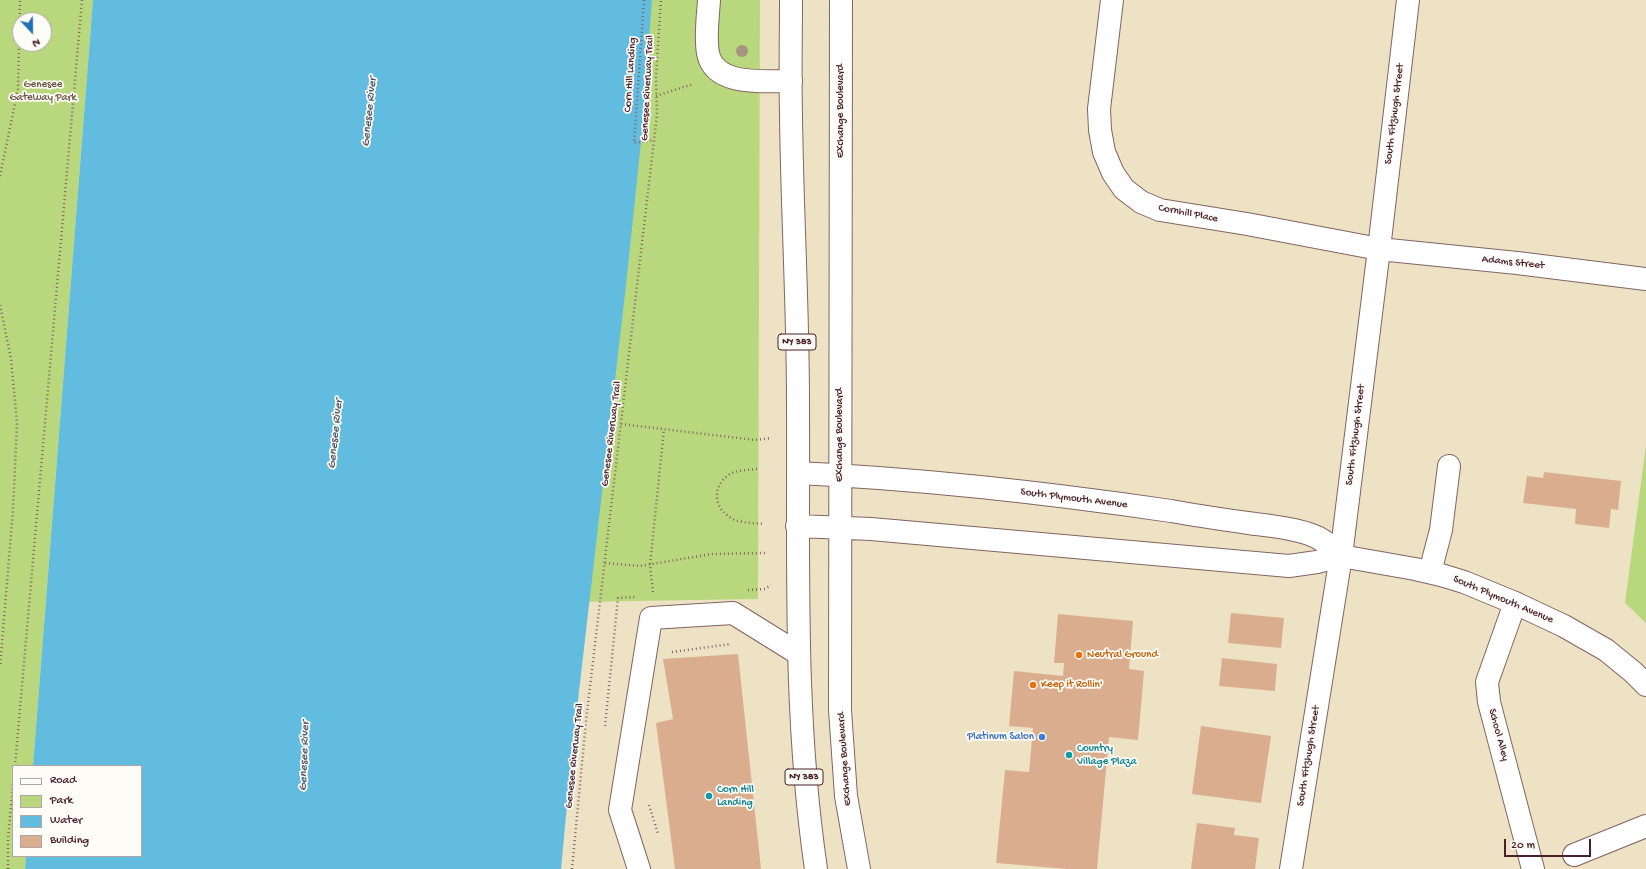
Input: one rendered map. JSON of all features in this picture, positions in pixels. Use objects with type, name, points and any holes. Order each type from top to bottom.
[{"type":"main road","points":[[709,0],[707,35],[708,54],[715,69],[729,77],[747,80],[791,81]]},
{"type":"main road","name":"NY 383","points":[[791,0],[791,81],[798,394],[798,654],[804,778],[816,869]]},
{"type":"main road","name":"Exchange Boulevard","points":[[841,0],[840,702],[846,796],[859,869]]},
{"type":"main road","name":"Cornhill Place","points":[[1112,0],[1098,109],[1104,152],[1113,173],[1124,189],[1140,202],[1160,210],[1247,224],[1379,249]]},
{"type":"main road","name":"South Fitzhugh Street","points":[[1291,869],[1341,556],[1408,0]]},
{"type":"main road","name":"Adams Street","points":[[1379,249],[1646,278]]},
{"type":"main road","points":[[1430,572],[1441,530],[1449,466]]},
{"type":"main road","name":"South Plymouth Avenue","points":[[798,473],[870,477],[1023,492],[1283,528],[1309,534],[1321,539],[1331,545],[1341,556]]},
{"type":"main road","name":"South Plymouth Avenue","points":[[797,526],[871,529],[1281,566],[1302,565],[1341,556],[1430,572],[1464,582],[1515,603],[1564,626],[1606,650],[1633,672],[1646,685]]},
{"type":"main road","name":"School Alley","points":[[1515,603],[1487,682],[1489,702],[1533,869]]},
{"type":"main road","points":[[639,869],[620,810],[650,618],[733,613],[798,654]]},
{"type":"main road","points":[[1574,856],[1646,826]]},
{"type":"path","points":[[0,176],[18,89],[20,0]]},
{"type":"path","points":[[15,765],[82,0]]},
{"type":"path","name":"Corn Hill Landing","points":[[644,0],[634,143],[654,140]]},
{"type":"path","name":"Genesee Riverway Trail","points":[[572,869],[579,787],[654,140],[661,0]]},
{"type":"path","points":[[656,96],[693,84]]},
{"type":"path","points":[[0,304],[11,359],[17,423],[13,510],[0,667]]},
{"type":"path","points":[[621,424],[755,440],[774,438]]},
{"type":"path","points":[[654,596],[650,565],[664,429]]},
{"type":"path","points":[[757,469],[731,474],[719,484],[716,498],[721,510],[735,520],[763,524]]},
{"type":"path","points":[[605,563],[640,566],[712,554],[766,553]]},
{"type":"path","points":[[664,653],[735,643]]},
{"type":"path","points":[[8,869],[8,839],[12,795]]},
{"type":"path","points":[[647,799],[658,837]]},
{"type":"green space","name":"Genesee Gateway Park","points":[[0,0],[93,0],[33,765],[12,765],[12,857],[26,857],[25,869],[0,869]]},
{"type":"green space","points":[[642,0],[760,0],[758,599],[575,602]]},
{"type":"green space","points":[[1646,445],[1646,623],[1625,603]]},
{"type":"water","name":"Genesee River","points":[[93,0],[652,0],[641,142],[572,752],[561,869],[25,869],[26,857],[142,857],[142,765],[33,765]]},
{"type":"building","points":[[1544,472],[1621,481],[1618,510],[1611,509],[1609,528],[1575,524],[1576,509],[1523,503],[1527,476],[1543,478]]},
{"type":"building","points":[[1231,613],[1284,618],[1281,648],[1228,643]]},
{"type":"building","name":"Country Village Plaza","points":[[1058,614],[1133,621],[1129,669],[1144,671],[1138,740],[1109,737],[1097,869],[1067,869],[996,863],[1005,770],[1029,772],[1033,728],[1009,726],[1014,671],[1063,676],[1064,663],[1054,663]]},
{"type":"building","name":"Corn Hill Landing","points":[[738,654],[761,869],[675,869],[656,723],[673,719],[663,659]]},
{"type":"building","points":[[1222,658],[1277,664],[1275,691],[1219,686]]},
{"type":"building","points":[[1201,726],[1271,736],[1261,803],[1192,794]]},
{"type":"building","points":[[1197,823],[1235,828],[1234,835],[1259,838],[1255,869],[1191,869]]},
{"type":"place","name":"Neutral Ground","points":[[1079,655]]},
{"type":"place","name":"Keep it Rollin'","points":[[1033,685]]},
{"type":"place","name":"Platinum Salon","points":[[1042,737]]},
{"type":"place","name":"Country Village Plaza","points":[[1069,755]]},
{"type":"place","name":"Corn Hill Landing","points":[[709,796]]}]
